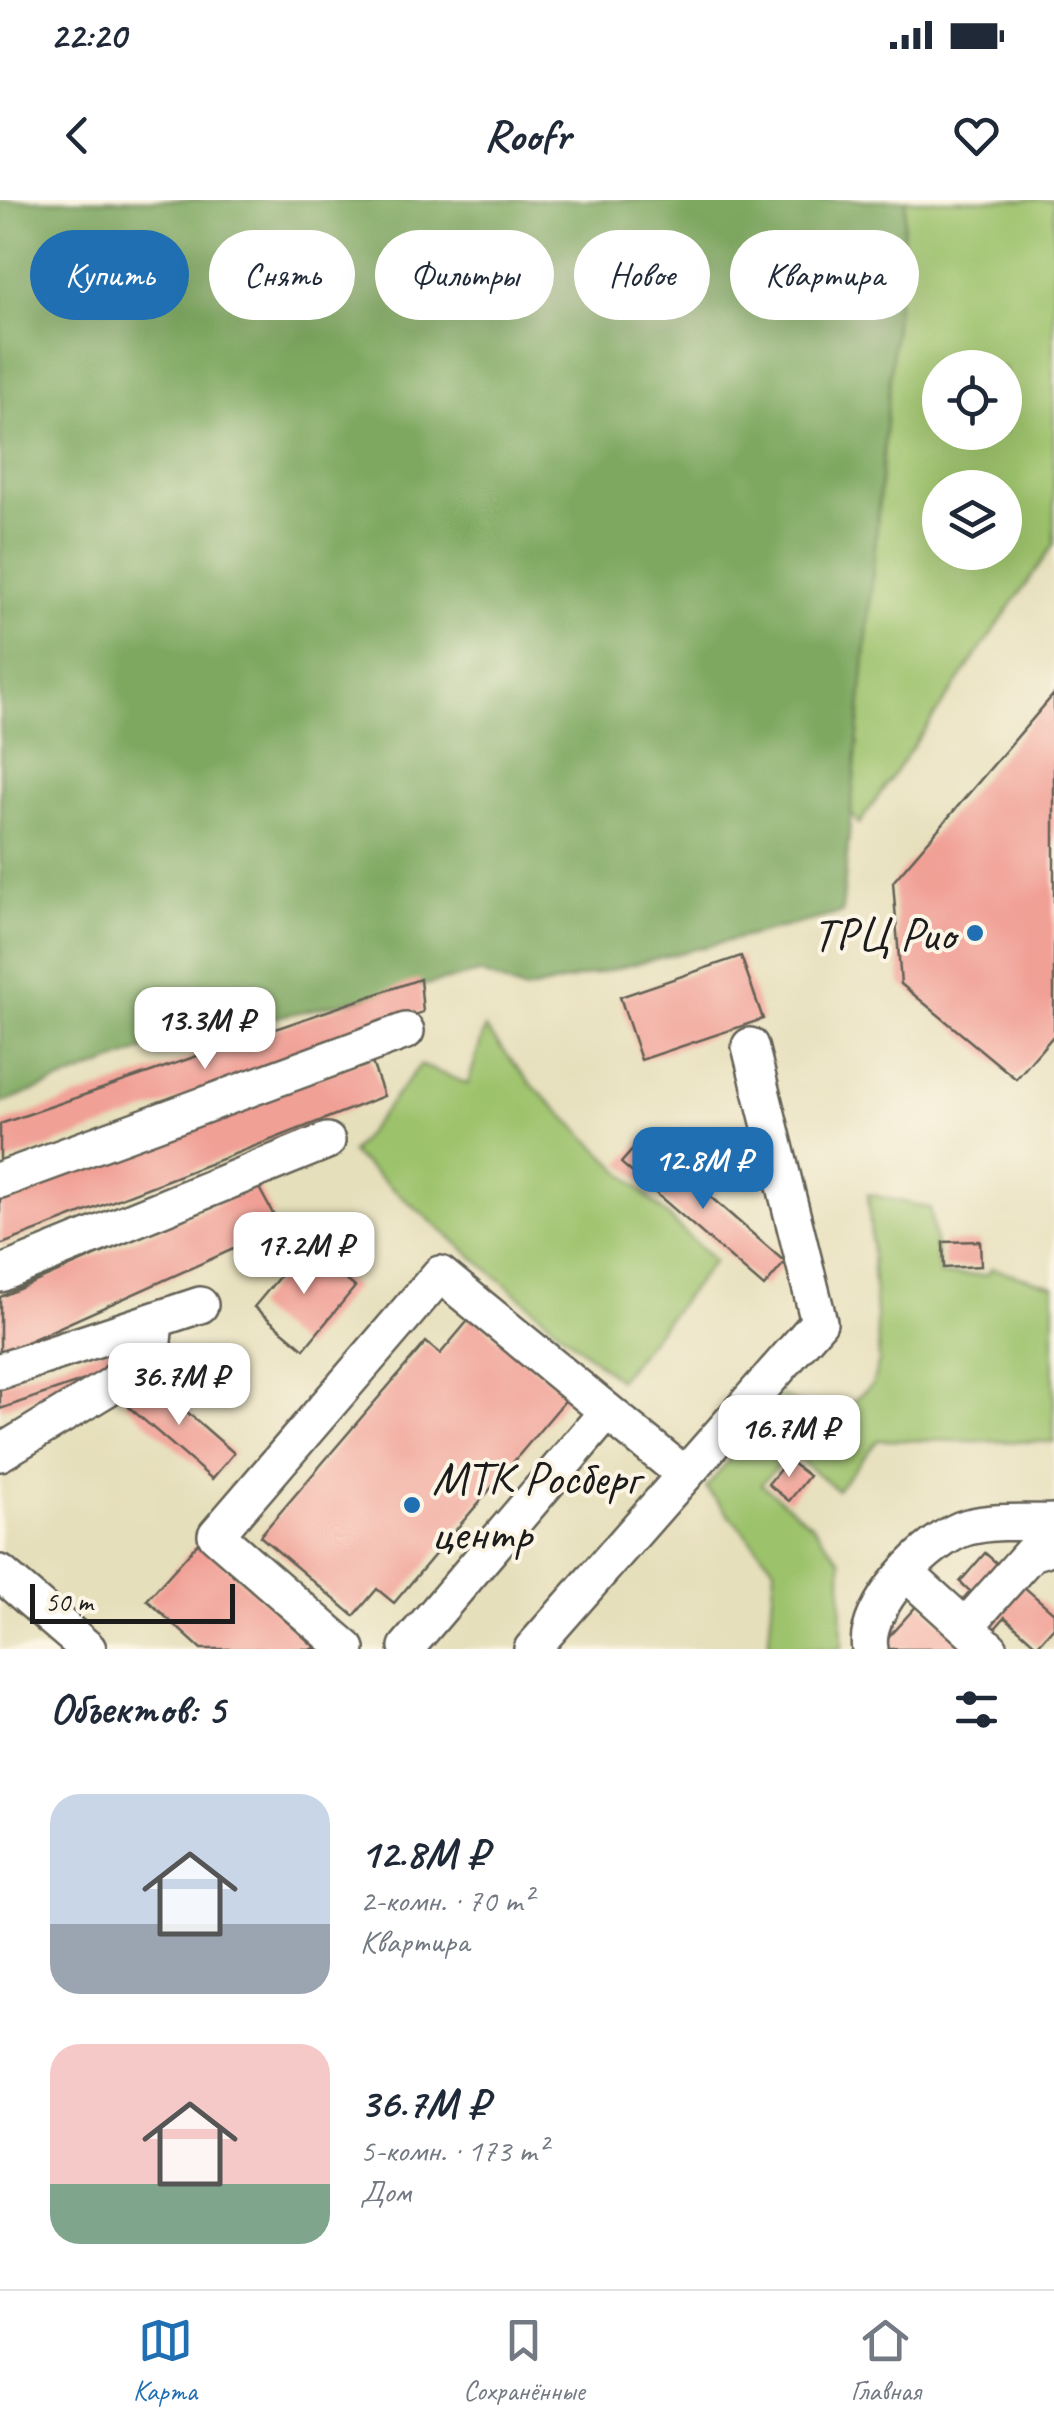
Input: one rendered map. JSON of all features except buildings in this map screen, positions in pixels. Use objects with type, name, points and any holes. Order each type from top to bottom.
[{"type":"lane","points":[[0,1180],[406,1031]]},
{"type":"lane","points":[[532,1649],[819,1322],[750,1046]]},
{"type":"lane","points":[[0,1274],[327,1141]]},
{"type":"lane","points":[[347,1649],[216,1535],[440,1274],[685,1475]]},
{"type":"lane","points":[[0,1371],[200,1305]]},
{"type":"lane","points":[[0,1453],[114,1384],[153,1342],[155,1320]]},
{"type":"lane","points":[[410,1649],[608,1412]]},
{"type":"lane","points":[[870,1649],[873,1619],[884,1599],[932,1545],[966,1528],[1054,1522]]},
{"type":"lane","points":[[907,1574],[978,1638],[1032,1553],[1054,1546]]},
{"type":"lane","points":[[0,1573],[88,1649]]},
{"type":"green space","points":[[0,200],[906,200],[903,230],[730,230],[730,320],[895,320],[842,913],[525,991],[480,973],[170,1040],[0,1104]]},
{"type":"green space","points":[[906,200],[1054,200],[1054,544],[859,824],[851,813],[895,320],[919,320],[919,230],[903,230]]},
{"type":"green space","points":[[485,1028],[530,1083],[714,1261],[618,1380],[351,1153],[420,1065],[468,1084]]},
{"type":"green space","points":[[868,1194],[930,1208],[940,1275],[987,1275],[992,1268],[1054,1286],[1054,1442],[878,1440],[837,1490],[790,1452],[761,1484],[812,1525],[841,1561],[842,1649],[768,1649],[775,1568],[706,1488],[782,1395],[807,1408],[845,1408],[872,1385],[879,1361]]},
{"type":"place","name":"ТРЦ Рио","points":[[975,933]]},
{"type":"place","name":"МТК Росберг центр","points":[[412,1505]]}]
